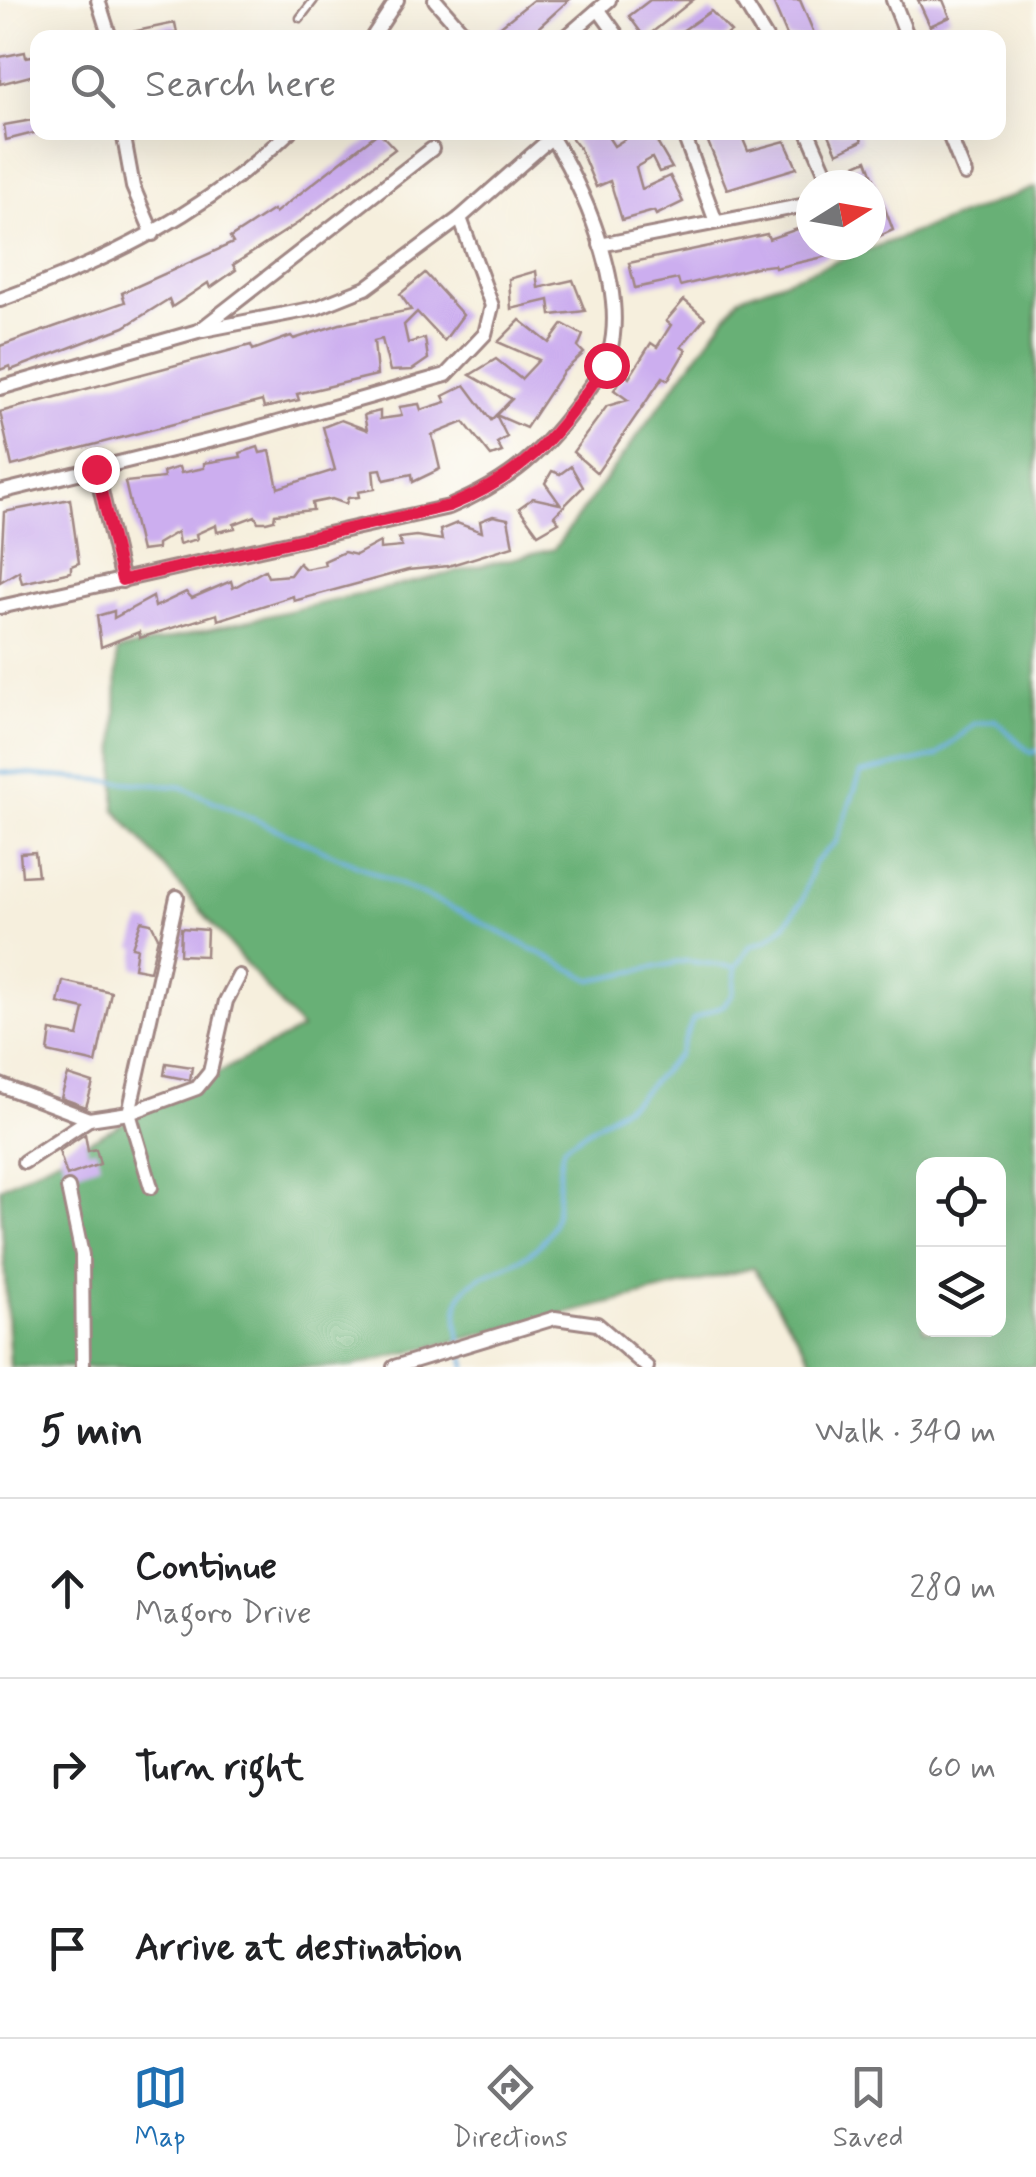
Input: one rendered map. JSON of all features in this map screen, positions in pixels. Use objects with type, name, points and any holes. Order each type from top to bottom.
[{"type":"street","points":[[98,0],[107,30]]},
{"type":"street","points":[[377,30],[398,0]]},
{"type":"street","points":[[434,0],[461,30]]},
{"type":"street","points":[[743,0],[761,30]]},
{"type":"street","points":[[893,0],[905,30]]},
{"type":"street","points":[[574,30],[604,5],[615,30]]},
{"type":"street","points":[[124,140],[133,187],[153,234]]},
{"type":"street","points":[[0,300],[153,234],[254,166],[281,140]]},
{"type":"street","points":[[0,388],[198,331],[316,308],[356,292],[387,275],[460,218],[545,140]]},
{"type":"street","points":[[0,607],[449,506],[492,489],[550,443],[606,365],[612,348],[612,314],[600,245],[580,190],[553,140]]},
{"type":"street","points":[[686,140],[716,222]]},
{"type":"street","points":[[811,140],[824,170]]},
{"type":"street","points":[[951,140],[965,174]]},
{"type":"street","points":[[198,331],[432,148]]},
{"type":"street","points":[[600,245],[796,207]]},
{"type":"street","points":[[0,492],[446,374],[485,334],[492,306],[460,218]]},
{"type":"street","points":[[96,469],[122,580]]},
{"type":"street","points":[[151,1186],[129,1113],[177,898]]},
{"type":"street","points":[[24,1162],[89,1118],[129,1113],[204,1084],[226,1001],[240,976]]},
{"type":"street","points":[[0,1085],[89,1118]]},
{"type":"street","points":[[68,1188],[82,1255],[83,1367]]},
{"type":"street","points":[[394,1367],[536,1322],[572,1319],[597,1324],[647,1367]]},
{"type":"lane","points":[[300,18],[314,0]]},
{"type":"green space","points":[[1036,187],[1036,1367],[817,1367],[753,1268],[350,1367],[10,1367],[0,1188],[301,1029],[115,809],[117,651],[554,549],[740,297],[840,260],[886,260],[886,243]]},
{"type":"building","points":[[533,0],[569,0],[536,30],[496,30]]},
{"type":"building","points":[[650,0],[693,0],[655,30],[639,30],[629,16]]},
{"type":"building","points":[[772,0],[800,0],[813,30],[785,30]]},
{"type":"building","points":[[918,0],[943,0],[950,17],[930,26]]},
{"type":"building","points":[[711,11],[729,30],[684,30]]},
{"type":"building","points":[[175,23],[176,30],[141,30]]},
{"type":"building","points":[[25,52],[26,57],[30,56],[30,76],[0,84],[0,57]]},
{"type":"building","points":[[30,120],[30,134],[6,140],[4,125]]},
{"type":"building","points":[[369,140],[387,140],[395,149],[298,223],[233,265],[236,270],[210,288],[208,283],[172,307],[169,299],[124,327],[11,370],[10,366],[0,370],[0,346],[125,302],[122,293],[233,243],[230,238],[273,210],[275,213]]},
{"type":"building","points":[[573,140],[610,140],[614,146],[623,140],[656,140],[672,168],[659,172],[652,158],[636,167],[642,189],[670,176],[683,202],[656,215],[654,211],[622,220],[610,181],[596,187]]},
{"type":"building","points":[[707,140],[743,140],[748,151],[785,141],[797,168],[727,189]]},
{"type":"building","points":[[831,140],[862,140],[862,141],[837,153]]},
{"type":"building","points":[[867,160],[871,170],[844,170]]},
{"type":"building","points":[[886,211],[893,230],[886,233]]},
{"type":"building","points":[[796,230],[796,260],[810,260],[775,268],[756,267],[680,286],[678,279],[635,288],[629,263],[767,234],[769,239]]},
{"type":"building","points":[[536,271],[538,288],[573,280],[585,311],[551,315],[549,300],[511,309],[509,279]]},
{"type":"building","points":[[425,273],[463,315],[444,341],[417,312],[404,325],[408,343],[425,338],[428,359],[412,370],[390,371],[382,339],[374,341],[377,375],[297,394],[299,400],[264,408],[262,401],[12,466],[0,412],[251,345],[253,350],[291,336],[294,339],[340,324],[411,310],[400,294]]},
{"type":"building","points":[[684,300],[705,318],[681,347],[686,350],[668,380],[663,377],[597,473],[573,452],[607,406],[628,400],[614,390],[625,374],[629,378],[651,343],[657,347],[671,325],[666,321]]},
{"type":"building","points":[[520,320],[549,343],[563,324],[583,335],[578,347],[584,353],[563,372],[526,428],[496,415],[512,399],[470,375],[496,359],[521,379],[539,360],[498,342]]},
{"type":"building","points":[[465,385],[491,420],[496,415],[507,437],[497,443],[502,452],[491,456],[464,422],[432,435],[440,469],[413,482],[412,474],[384,480],[381,469],[373,470],[375,489],[358,492],[359,497],[348,498],[346,504],[332,499],[312,503],[313,510],[275,514],[274,520],[266,522],[258,522],[255,516],[234,524],[235,528],[217,532],[216,525],[196,534],[197,539],[179,544],[177,532],[157,544],[157,549],[141,551],[125,482],[164,478],[163,472],[179,467],[181,473],[204,468],[204,463],[241,457],[240,453],[258,447],[260,453],[270,451],[278,488],[335,470],[323,427],[341,420],[367,430],[364,415],[380,411],[380,419],[402,416],[399,407],[419,404],[421,410],[446,402],[443,396]]},
{"type":"building","points":[[571,466],[583,487],[554,516],[559,522],[538,534],[519,508],[533,498],[560,504],[545,483],[552,471],[560,474]]},
{"type":"building","points":[[70,499],[79,563],[71,566],[71,572],[22,583],[19,571],[0,582],[4,512]]},
{"type":"building","points":[[493,516],[508,519],[513,546],[448,566],[408,570],[294,601],[293,596],[218,620],[217,614],[140,638],[139,632],[101,647],[97,616],[114,611],[114,618],[153,597],[155,607],[186,592],[192,598],[231,581],[233,588],[265,570],[268,577],[290,575],[299,563],[305,569],[325,565],[324,561],[344,552],[356,555],[380,542],[380,549],[402,547],[399,538],[442,540],[440,530],[457,523],[482,532],[480,521]]},
{"type":"building","points":[[35,852],[38,875],[22,876],[20,853]]},
{"type":"building","points":[[141,921],[151,923],[158,937],[150,971],[134,968],[137,948],[132,947]]},
{"type":"building","points":[[181,928],[207,930],[206,956],[180,955]]},
{"type":"building","points":[[63,981],[111,992],[96,1063],[48,1052],[51,1031],[78,1036],[84,1009],[58,1003]]},
{"type":"building","points":[[166,1063],[192,1067],[190,1080],[164,1075]]},
{"type":"building","points":[[68,1075],[93,1083],[86,1107],[61,1098]]},
{"type":"building","points":[[85,1134],[88,1151],[96,1149],[100,1164],[67,1176],[59,1151]]},
{"type":"waterway","points":[[461,1343],[457,1316],[460,1298],[469,1285],[531,1252],[552,1227],[564,1146],[636,1099],[678,1055],[693,1019],[724,1005],[733,994],[736,967],[750,946],[767,940],[784,926],[802,901],[814,863],[836,842],[861,773],[937,756],[974,724],[995,720],[1031,753],[1036,751]]},
{"type":"waterway","points":[[0,772],[182,787],[459,911],[592,980],[686,961],[734,967]]},
{"type":"waterway","points":[[463,1352],[466,1367]]},
{"type":"route","points":[[96,469],[122,580],[449,506],[492,489],[550,443],[606,365]]}]
